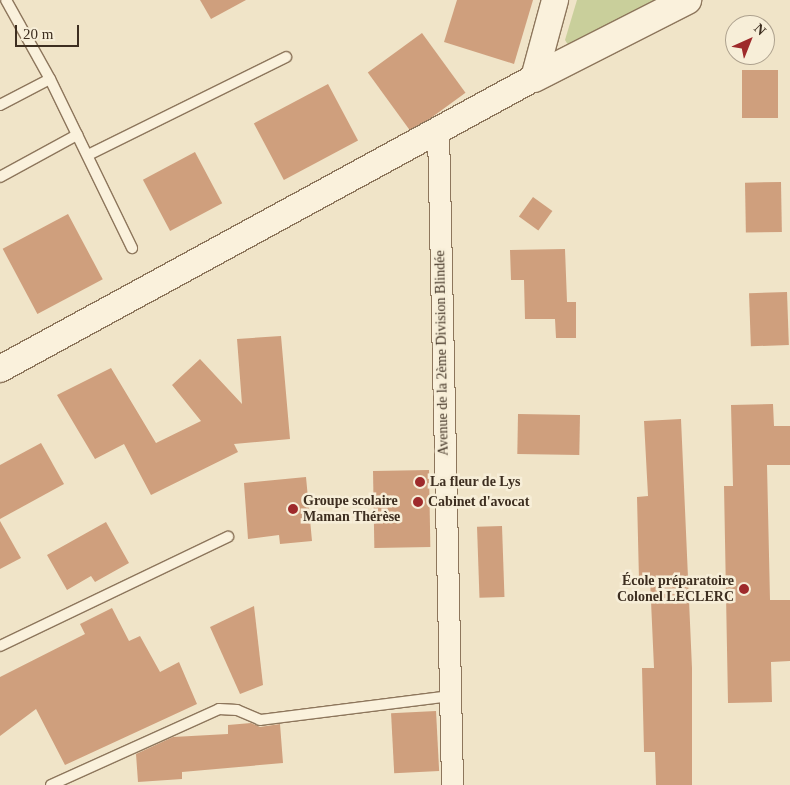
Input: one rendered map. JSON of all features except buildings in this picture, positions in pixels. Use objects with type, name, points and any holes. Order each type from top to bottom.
[{"type":"main road","points":[[534,78],[687,0]]},
{"type":"street","points":[[0,370],[534,78],[555,0]]},
{"type":"street","name":"Avenue de la 2ème Division Blindée","points":[[438,131],[452,785]]},
{"type":"lane","points":[[6,0],[50,79],[132,248]]},
{"type":"lane","points":[[88,155],[286,57]]},
{"type":"lane","points":[[0,105],[50,79]]},
{"type":"lane","points":[[0,177],[77,135]]},
{"type":"lane","points":[[0,646],[228,537]]},
{"type":"lane","points":[[51,785],[219,709],[237,710],[260,720],[450,696]]},
{"type":"green space","points":[[577,0],[668,0],[572,51],[565,40]]},
{"type":"place","name":"La fleur de Lys","points":[[420,482]]},
{"type":"place","name":"Cabinet d'avocat","points":[[418,502]]},
{"type":"place","name":"Groupe scolaire Maman Thérèse","points":[[293,509]]},
{"type":"place","name":"École préparatoire Colonel LECLERC","points":[[744,589]]}]
